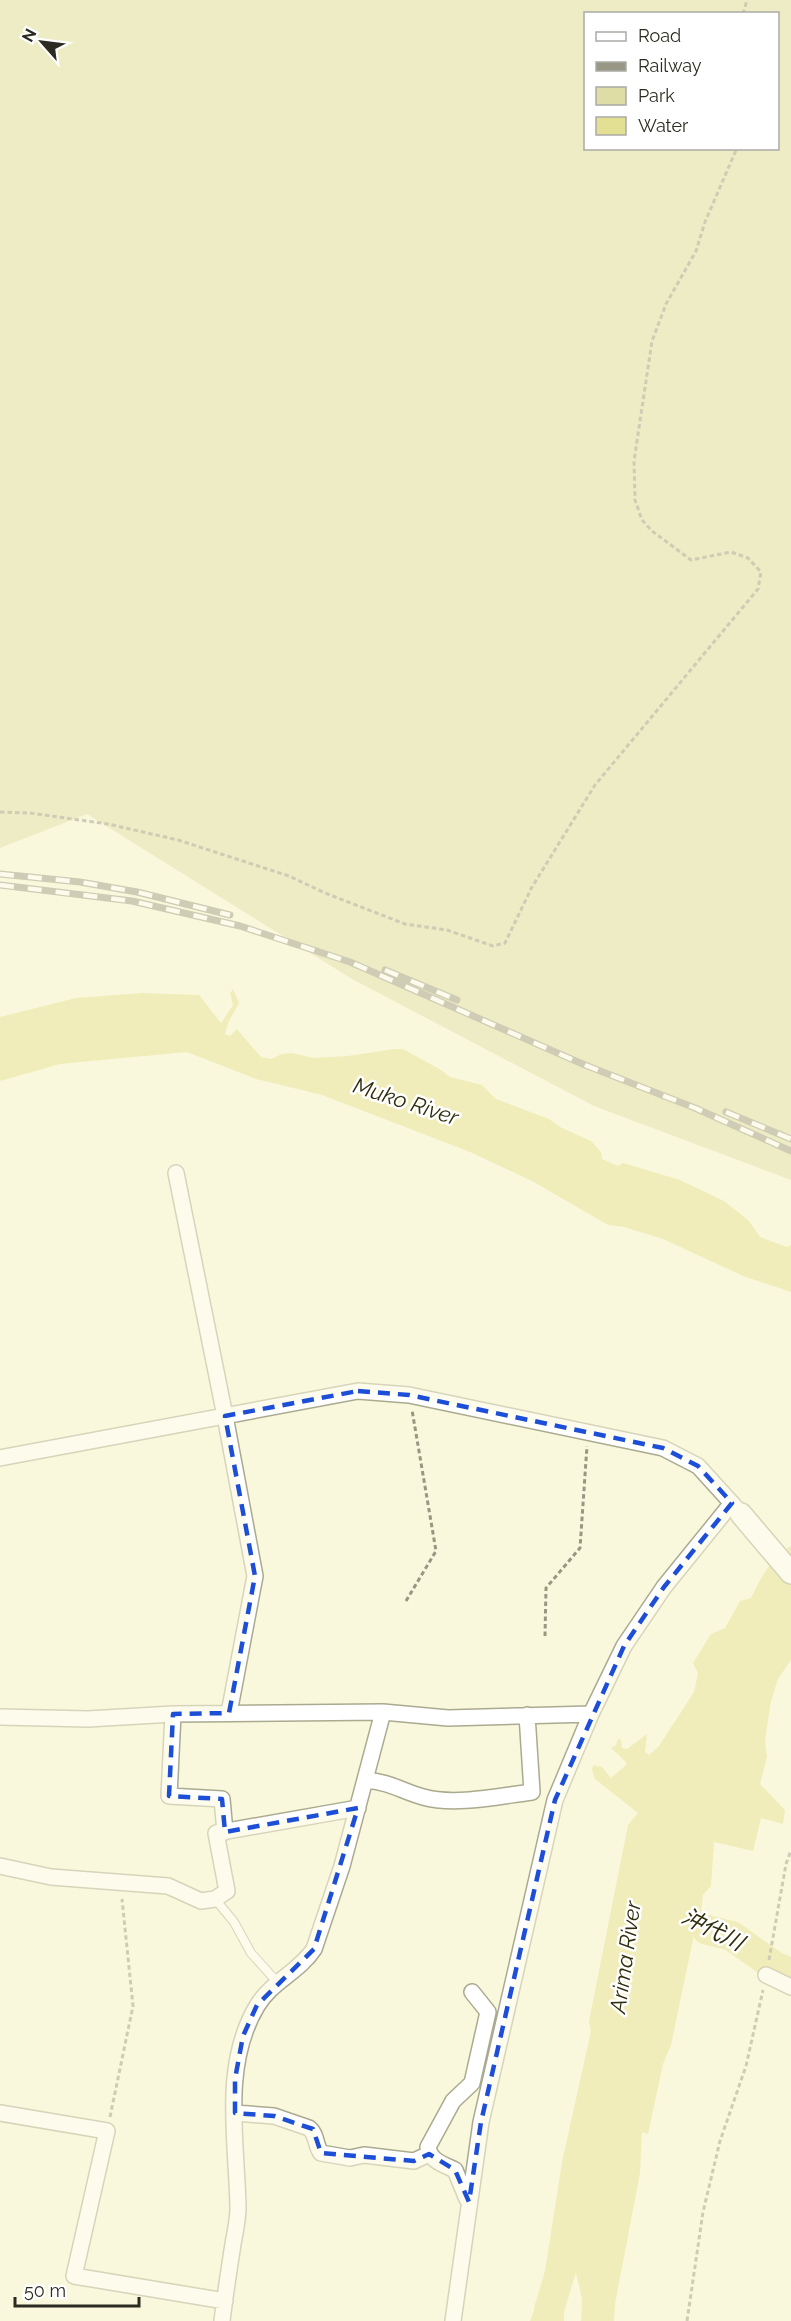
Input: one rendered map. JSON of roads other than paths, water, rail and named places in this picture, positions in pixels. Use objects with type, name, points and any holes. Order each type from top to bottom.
[{"type":"street","points":[[176,1173],[255,1576],[229,1713]]},
{"type":"street","points":[[0,1458],[358,1391],[409,1395],[663,1448],[698,1466],[791,1573]]},
{"type":"street","points":[[453,2321],[481,2122],[555,1800],[591,1714],[624,1646],[664,1587],[737,1509]]},
{"type":"street","points":[[222,2321],[238,2210],[234,2157],[235,2079],[243,2036],[258,2005],[278,1983],[307,1960],[314,1949],[342,1866],[383,1712]]},
{"type":"street","points":[[0,1717],[88,1719],[173,1714],[383,1712],[448,1718],[591,1714]]},
{"type":"street","points":[[173,1714],[169,1796],[222,1799],[225,1832]]},
{"type":"street","points":[[365,1780],[383,1781],[435,1800],[476,1800],[531,1792],[527,1715]]},
{"type":"street","points":[[0,1866],[51,1876],[168,1886],[201,1901],[215,1899],[226,1891],[216,1833],[358,1808]]},
{"type":"street","points":[[767,1972],[791,1987]]},
{"type":"street","points":[[469,2202],[455,2170],[433,2160],[428,2147],[453,2101],[472,2083],[488,2012],[472,1992]]},
{"type":"street","points":[[0,2113],[107,2131],[74,2276],[225,2301]]},
{"type":"street","points":[[235,2113],[274,2116],[309,2127],[313,2131],[321,2153],[350,2158],[364,2155],[414,2161],[429,2154]]},
{"type":"lane","points":[[215,1899],[234,1922],[251,1953],[278,1983]]},
{"type":"water","name":"Muko River","points":[[233,989],[239,1003],[225,1034],[230,1036],[237,1029],[261,1057],[271,1059],[292,1053],[313,1058],[403,1049],[450,1077],[482,1085],[496,1099],[549,1119],[560,1127],[591,1141],[601,1152],[602,1159],[618,1166],[623,1163],[680,1180],[724,1201],[749,1221],[760,1237],[787,1247],[791,1245],[791,1292],[743,1276],[663,1239],[624,1227],[608,1225],[532,1181],[470,1152],[322,1095],[256,1079],[187,1052],[60,1064],[0,1081],[0,1017],[76,998],[142,993],[199,995],[221,1023],[233,1005],[230,993]]},
{"type":"water","points":[[791,1546],[791,1660],[778,1679],[771,1701],[765,1740],[767,1757],[760,1784],[785,1810],[783,1824],[761,1818],[753,1851],[714,1842],[711,1886],[703,1895],[700,1922],[715,1932],[734,1933],[745,1943],[744,1947],[713,1933],[695,1930],[671,2045],[663,2064],[648,2134],[642,2132],[640,2173],[615,2304],[614,2321],[581,2321],[582,2299],[575,2269],[539,2321],[530,2321],[542,2290],[562,2162],[591,2031],[589,2021],[628,1825],[638,1813],[595,1779],[593,1765],[602,1767],[611,1778],[626,1765],[626,1762],[611,1748],[616,1745],[618,1739],[621,1740],[622,1748],[627,1749],[647,1734],[645,1752],[649,1755],[659,1746],[694,1692],[698,1673],[693,1663],[711,1634],[725,1628],[740,1601],[751,1598],[772,1562]]},
{"type":"waterway","name":"沖代川","points":[[707,1930],[732,1936],[774,1966],[791,1973]]},
{"type":"waterway","name":"Arima River","points":[[549,2321],[549,2310],[563,2263]]},
{"type":"railway","points":[[0,874],[80,882],[137,892],[230,915]]},
{"type":"railway","points":[[0,885],[132,901],[240,926],[350,962],[585,1065],[695,1108],[791,1151]]},
{"type":"railway","points":[[385,970],[457,1000]]},
{"type":"railway","points":[[726,1112],[791,1139]]}]
